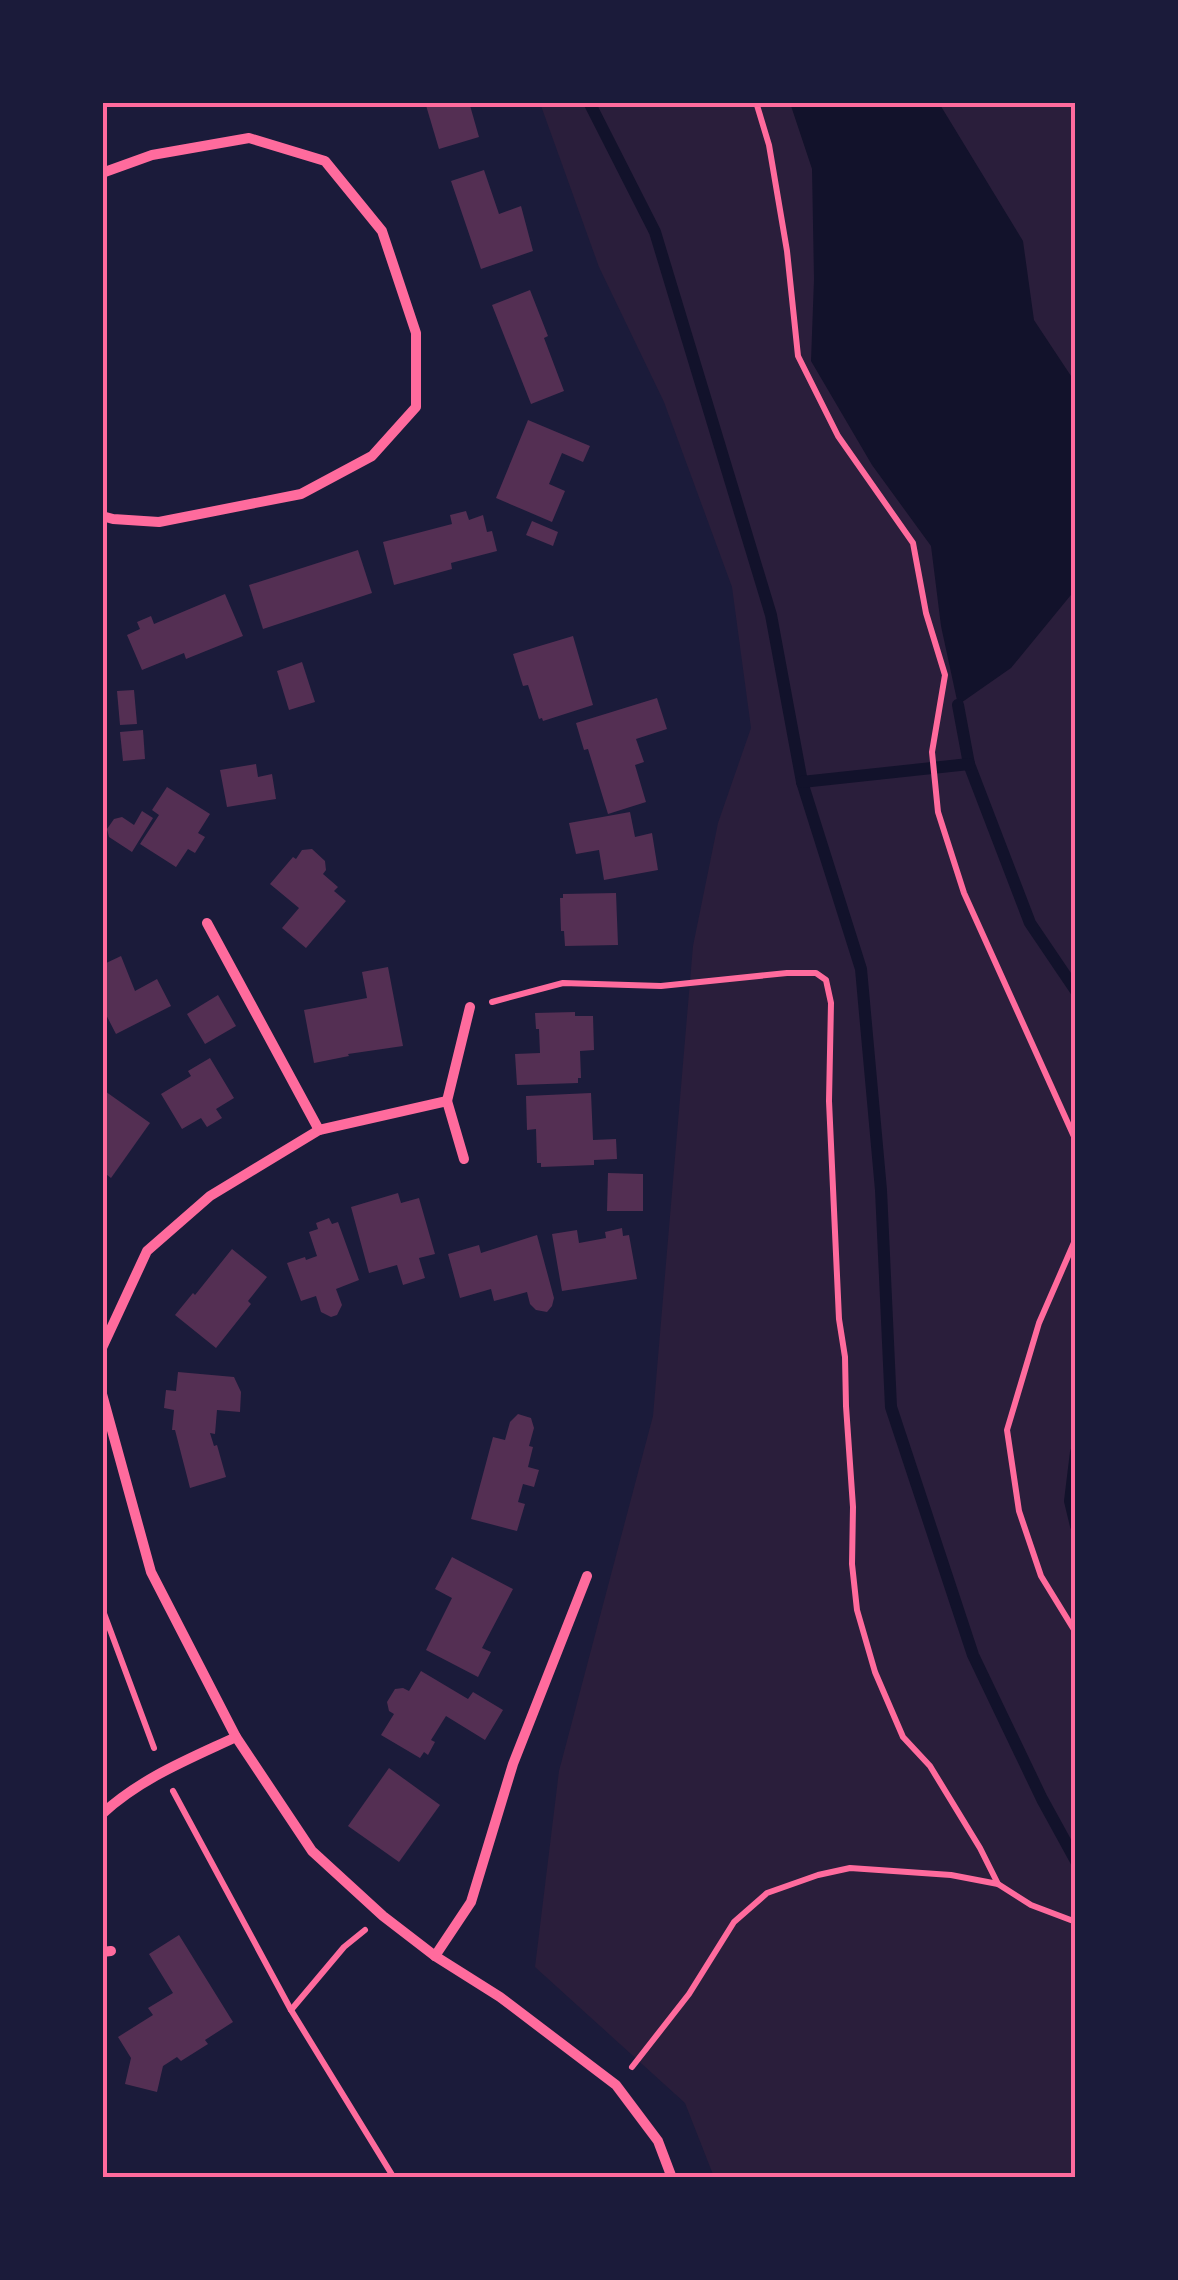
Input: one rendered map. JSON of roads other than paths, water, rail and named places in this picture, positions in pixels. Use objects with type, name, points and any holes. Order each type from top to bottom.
[{"type":"street","points":[[102,173],[152,155],[249,138],[325,161],[382,231],[416,334],[416,407],[372,456],[301,494],[159,522],[102,516]]},
{"type":"street","points":[[206,923],[319,1130]]},
{"type":"street","points":[[464,1159],[447,1101],[470,1007]]},
{"type":"street","points":[[102,1348],[146,1251],[210,1196],[319,1130],[447,1101]]},
{"type":"street","points":[[102,1394],[152,1572],[236,1737],[312,1852],[383,1916],[435,1956],[500,1996],[616,2085],[658,2141],[672,2178]]},
{"type":"street","points":[[435,1956],[471,1902],[513,1764],[587,1576]]},
{"type":"street","points":[[102,1814],[162,1771],[236,1737]]},
{"type":"waterway","points":[[589,102],[655,232],[771,615],[802,782],[861,969],[881,1190],[891,1407],[973,1655],[1076,1861]]},
{"type":"waterway","points":[[958,705],[969,764],[1030,923],[1076,991]]},
{"type":"waterway","points":[[802,782],[969,764]]},
{"type":"waterway","points":[[1076,1452],[1070,1501],[1076,1526]]}]
